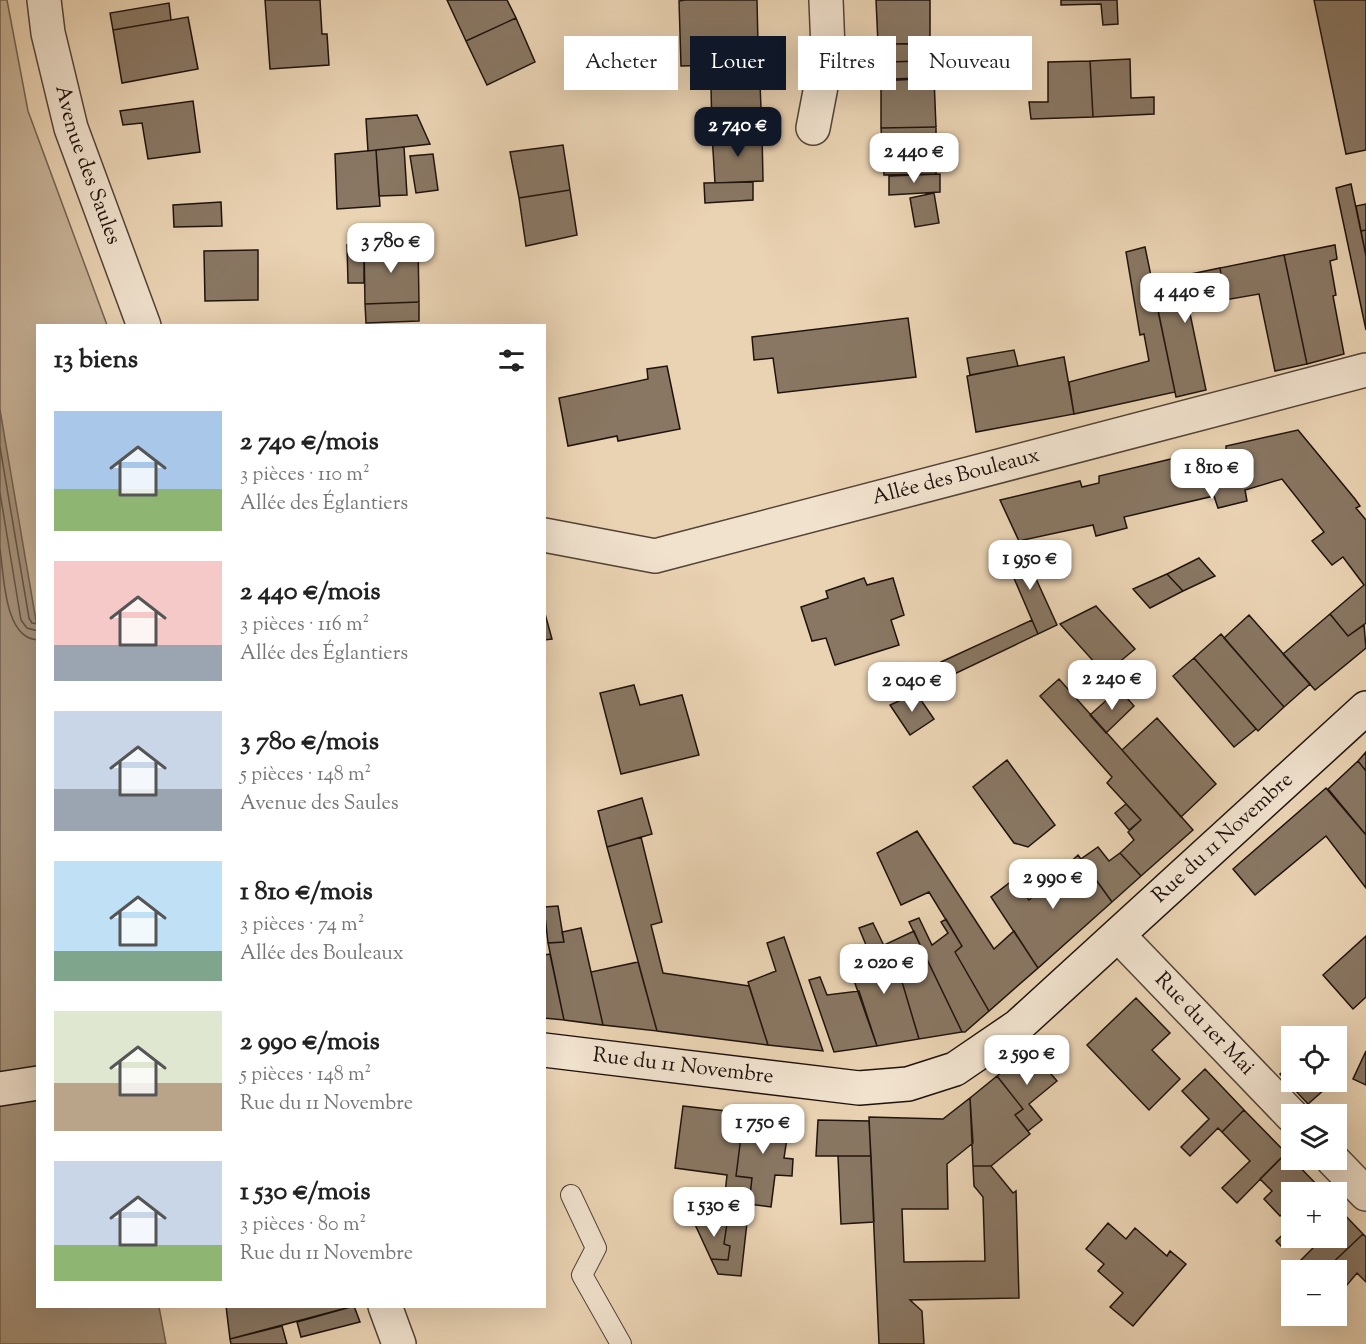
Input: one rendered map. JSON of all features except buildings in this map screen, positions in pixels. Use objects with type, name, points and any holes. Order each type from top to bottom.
[{"type":"street","name":"Avenue des Saules","points":[[44,0],[48,33],[70,128],[143,324]]},
{"type":"street","points":[[813,128],[828,50],[826,0]]},
{"type":"street","name":"Allée des Bouleaux","points":[[546,535],[645,554],[664,554],[1366,370]]},
{"type":"street","name":"Rue du 11 Novembre","points":[[546,1050],[859,1088],[908,1084],[955,1069],[1018,1026],[1366,708]]},
{"type":"street","name":"Rue du 1er Mai","points":[[1118,935],[1281,1105]]},
{"type":"street","points":[[0,1089],[36,1083]]},
{"type":"street","points":[[1343,1170],[1366,1194]]},
{"type":"street","points":[[386,1308],[399,1344]]},
{"type":"lane","points":[[571,1194],[596,1248],[582,1275],[621,1344]]},
{"type":"shaded area","points":[[0,0],[7,0],[28,111],[107,324],[36,324],[36,1055],[0,1062]]},
{"type":"water","points":[[0,410],[36,620],[36,1308],[159,1308],[166,1344],[0,1344]]}]
